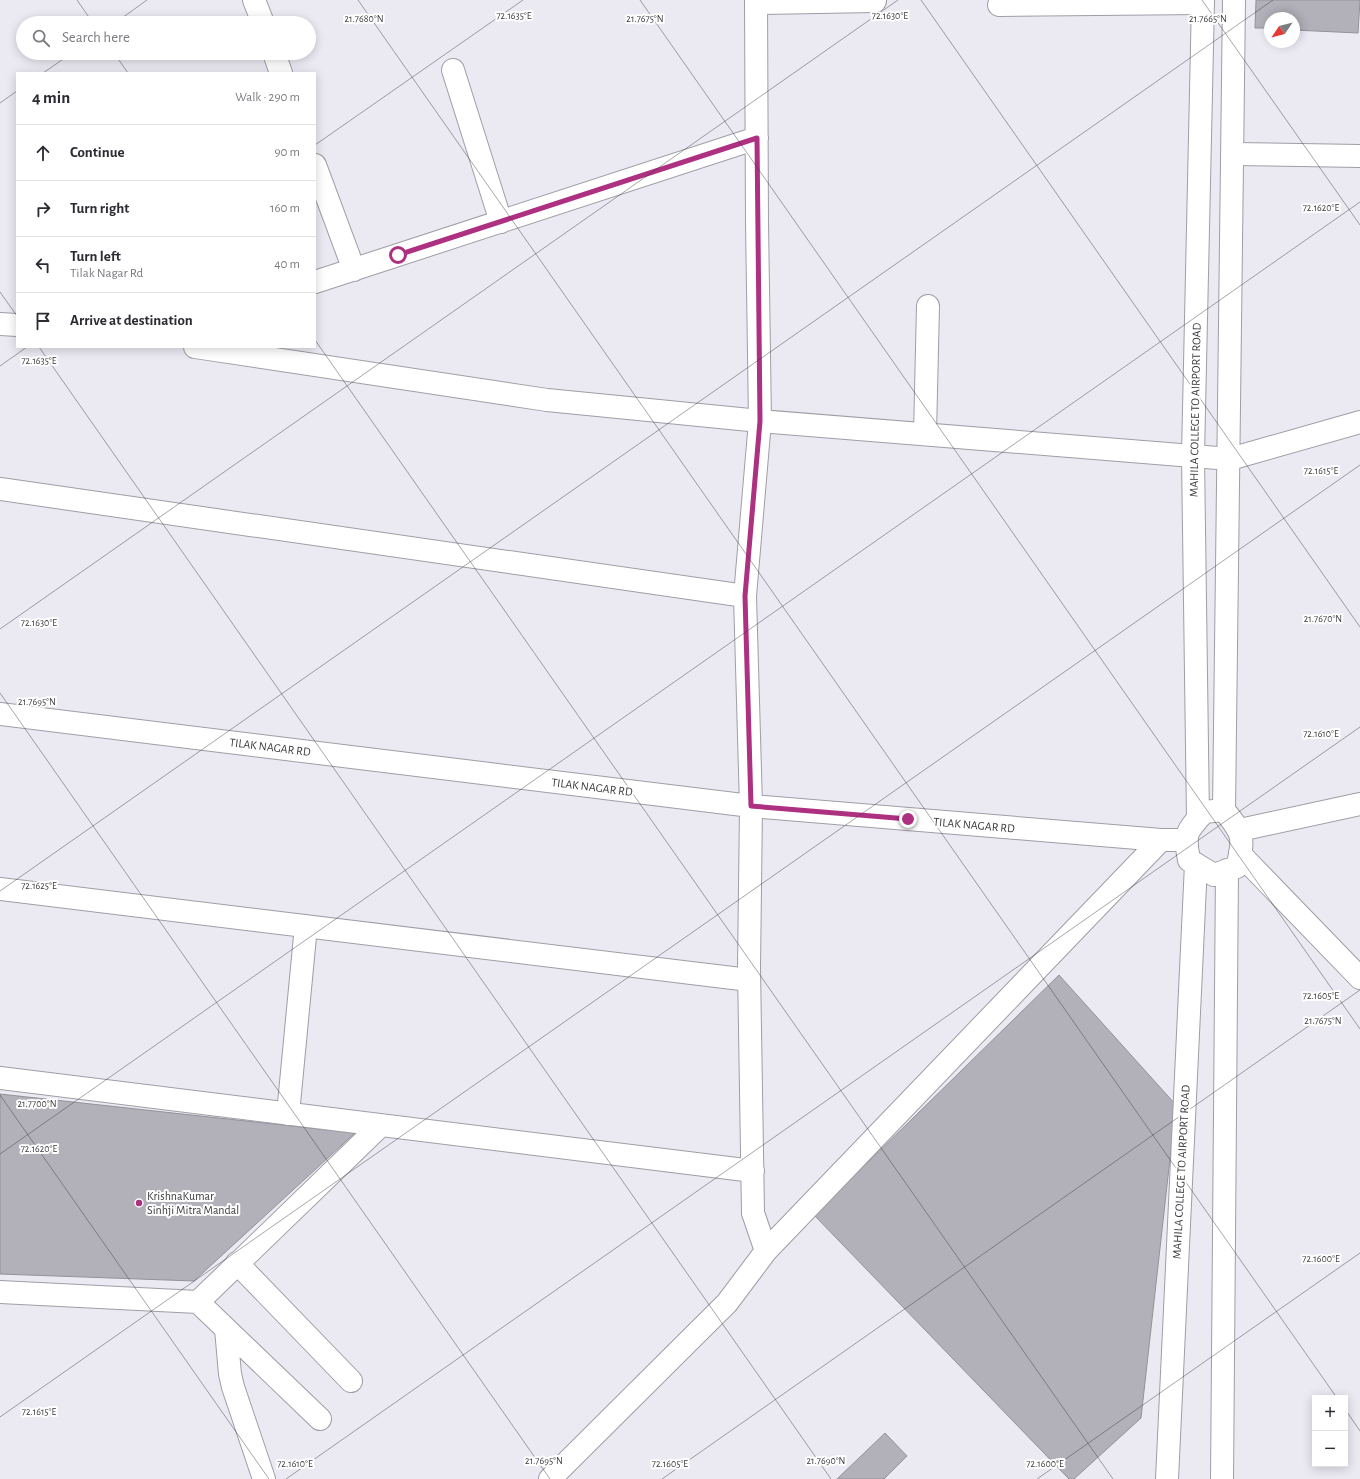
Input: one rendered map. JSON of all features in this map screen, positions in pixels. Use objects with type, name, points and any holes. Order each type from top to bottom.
[{"type":"street","points":[[254,0],[260,16]]},
{"type":"street","points":[[1222,1479],[1234,862],[1242,846],[1240,830],[1224,810],[1230,459],[1234,0]]},
{"type":"street","points":[[766,1251],[754,1214],[749,980],[751,806],[745,596],[760,421],[756,1],[875,1]]},
{"type":"street","points":[[999,5],[1203,2]]},
{"type":"street","name":"MAHILA COLLEGE TO AIRPORT ROAD","points":[[1198,820],[1193,456],[1203,2]]},
{"type":"street","points":[[276,60],[281,72]]},
{"type":"street","points":[[453,70],[501,222]]},
{"type":"street","points":[[316,282],[757,138]]},
{"type":"street","points":[[1233,154],[1360,156]]},
{"type":"street","points":[[316,168],[354,270]]},
{"type":"street","points":[[925,434],[928,306]]},
{"type":"street","points":[[0,324],[16,325]]},
{"type":"street","points":[[202,348],[547,400],[760,421],[1230,459],[1360,422]]},
{"type":"street","points":[[0,488],[745,596]]},
{"type":"street","name":"TILAK NAGAR RD","points":[[0,714],[751,806],[1161,840],[1185,840]]},
{"type":"street","points":[[1240,830],[1360,804]]},
{"type":"street","points":[[1224,810],[1204,812],[1190,828],[1185,840],[1189,860],[1214,875],[1234,862]]},
{"type":"street","points":[[550,1479],[727,1303],[766,1251],[1161,840]]},
{"type":"street","points":[[1234,862],[1360,978]]},
{"type":"street","name":"MAHILA COLLEGE TO AIRPORT ROAD","points":[[1167,1479],[1196,864]]},
{"type":"street","points":[[0,889],[749,980]]},
{"type":"street","points":[[288,1114],[306,926]]},
{"type":"street","points":[[0,1078],[753,1171]]},
{"type":"street","points":[[198,1302],[381,1125]]},
{"type":"street","points":[[237,1263],[351,1381]]},
{"type":"street","points":[[0,1292],[198,1302],[320,1419]]},
{"type":"street","points":[[226,1329],[232,1387],[264,1479]]},
{"type":"building","points":[[1256,0],[1360,0],[1358,33],[1300,30],[1300,12],[1264,12],[1264,28],[1255,28]]},
{"type":"building","points":[[1059,975],[1176,1105],[1141,1418],[1074,1479],[1069,1479],[814,1215]]},
{"type":"building","name":"KrishnaKumar Sinhji Mitra Mandal","points":[[0,1094],[355,1133],[194,1281],[0,1274]]},
{"type":"building","points":[[885,1433],[907,1456],[884,1479],[837,1479]]},
{"type":"place","name":"KrishnaKumar Sinhji Mitra Mandal","points":[[139,1203]]},
{"type":"route","points":[[398,255],[757,138],[760,421],[745,596],[751,806],[908,819]]}]
